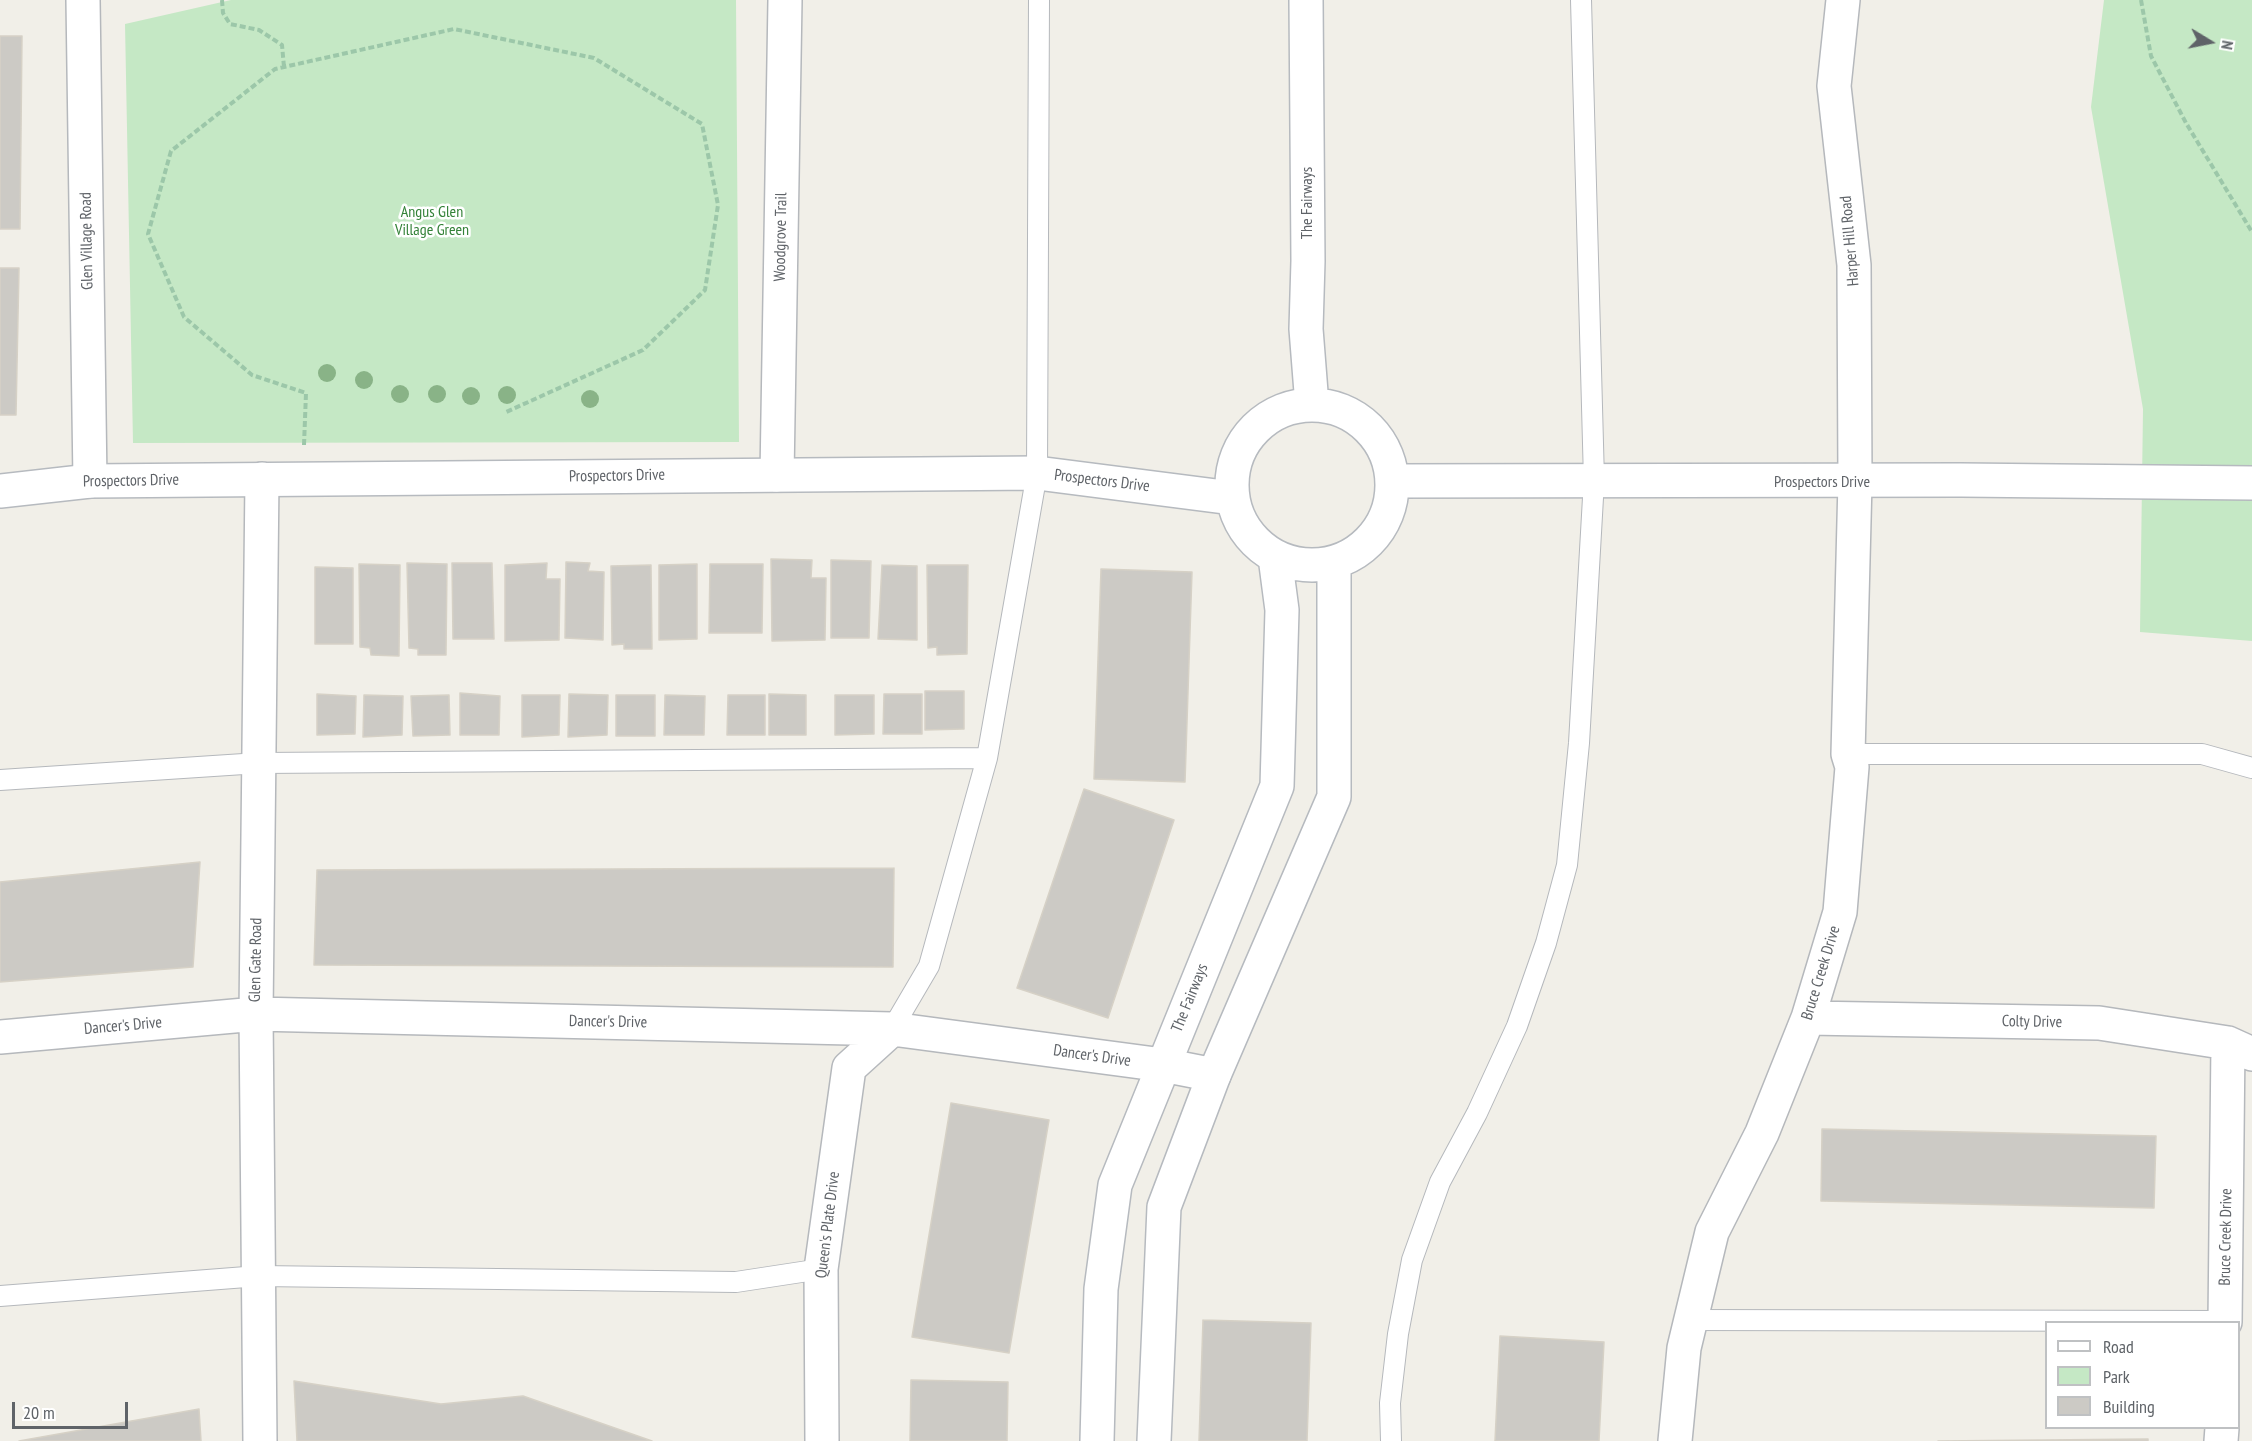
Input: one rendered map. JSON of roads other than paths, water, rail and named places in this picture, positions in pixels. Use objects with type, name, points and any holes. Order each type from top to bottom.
[{"type":"street","name":"Glen Village Road","points":[[83,0],[90,481]]},
{"type":"street","name":"Woodgrove Trail","points":[[777,475],[785,0]]},
{"type":"street","name":"The Fairways","points":[[1306,0],[1308,249],[1306,329],[1312,405]]},
{"type":"street","name":"Harper Hill Road","points":[[1843,0],[1834,86],[1854,265],[1855,482]]},
{"type":"street","points":[[1312,405],[1346,411],[1364,423],[1379,440],[1389,460],[1393,481],[1386,517],[1366,546],[1334,563],[1301,565],[1275,557],[1254,542],[1240,522],[1232,498],[1236,460],[1255,428],[1287,408],[1312,405]]},
{"type":"street","name":"Prospectors Drive","points":[[0,491],[90,481],[1037,473],[1232,498]]},
{"type":"street","name":"Glen Gate Road","points":[[260,1441],[256,1014],[262,479]]},
{"type":"street","name":"Prospectors Drive","points":[[1393,481],[1855,482],[1961,480],[2252,483]]},
{"type":"street","name":"Bruce Creek Drive","points":[[1675,1441],[1684,1348],[1712,1232],[1761,1133],[1808,1018],[1840,912],[1852,767],[1848,754],[1855,482]]},
{"type":"street","name":"The Fairways","points":[[1097,1441],[1101,1289],[1115,1185],[1277,786],[1282,610],[1275,557]]},
{"type":"street","points":[[1154,1441],[1164,1207],[1214,1075],[1334,797],[1334,563]]},
{"type":"street","name":"Dancer's Drive","points":[[0,1037],[256,1014],[892,1029],[1163,1065],[1214,1075]]},
{"type":"street","name":"Colty Drive","points":[[1808,1018],[2099,1023],[2240,1048]]},
{"type":"street","name":"Queen's Plate Drive","points":[[822,1441],[821,1269],[849,1068],[892,1029]]},
{"type":"street","name":"Bruce Creek Drive","points":[[2225,1321],[2240,1048]]},
{"type":"lane","points":[[892,1029],[929,966],[987,758],[1037,473],[1039,0]]},
{"type":"lane","points":[[1391,1441],[1390,1403],[1394,1368],[1412,1260],[1440,1182],[1477,1113],[1517,1026],[1546,943],[1567,865],[1579,743],[1593,480],[1581,0]]},
{"type":"lane","points":[[1848,754],[2202,754],[2252,768]]},
{"type":"lane","points":[[0,780],[259,763],[987,758]]},
{"type":"lane","points":[[0,1296],[259,1276],[736,1282],[821,1269]]},
{"type":"lane","points":[[1689,1320],[2045,1321]]},
{"type":"park label","name":"Angus Glen Village Green","points":[[432,221]]}]
